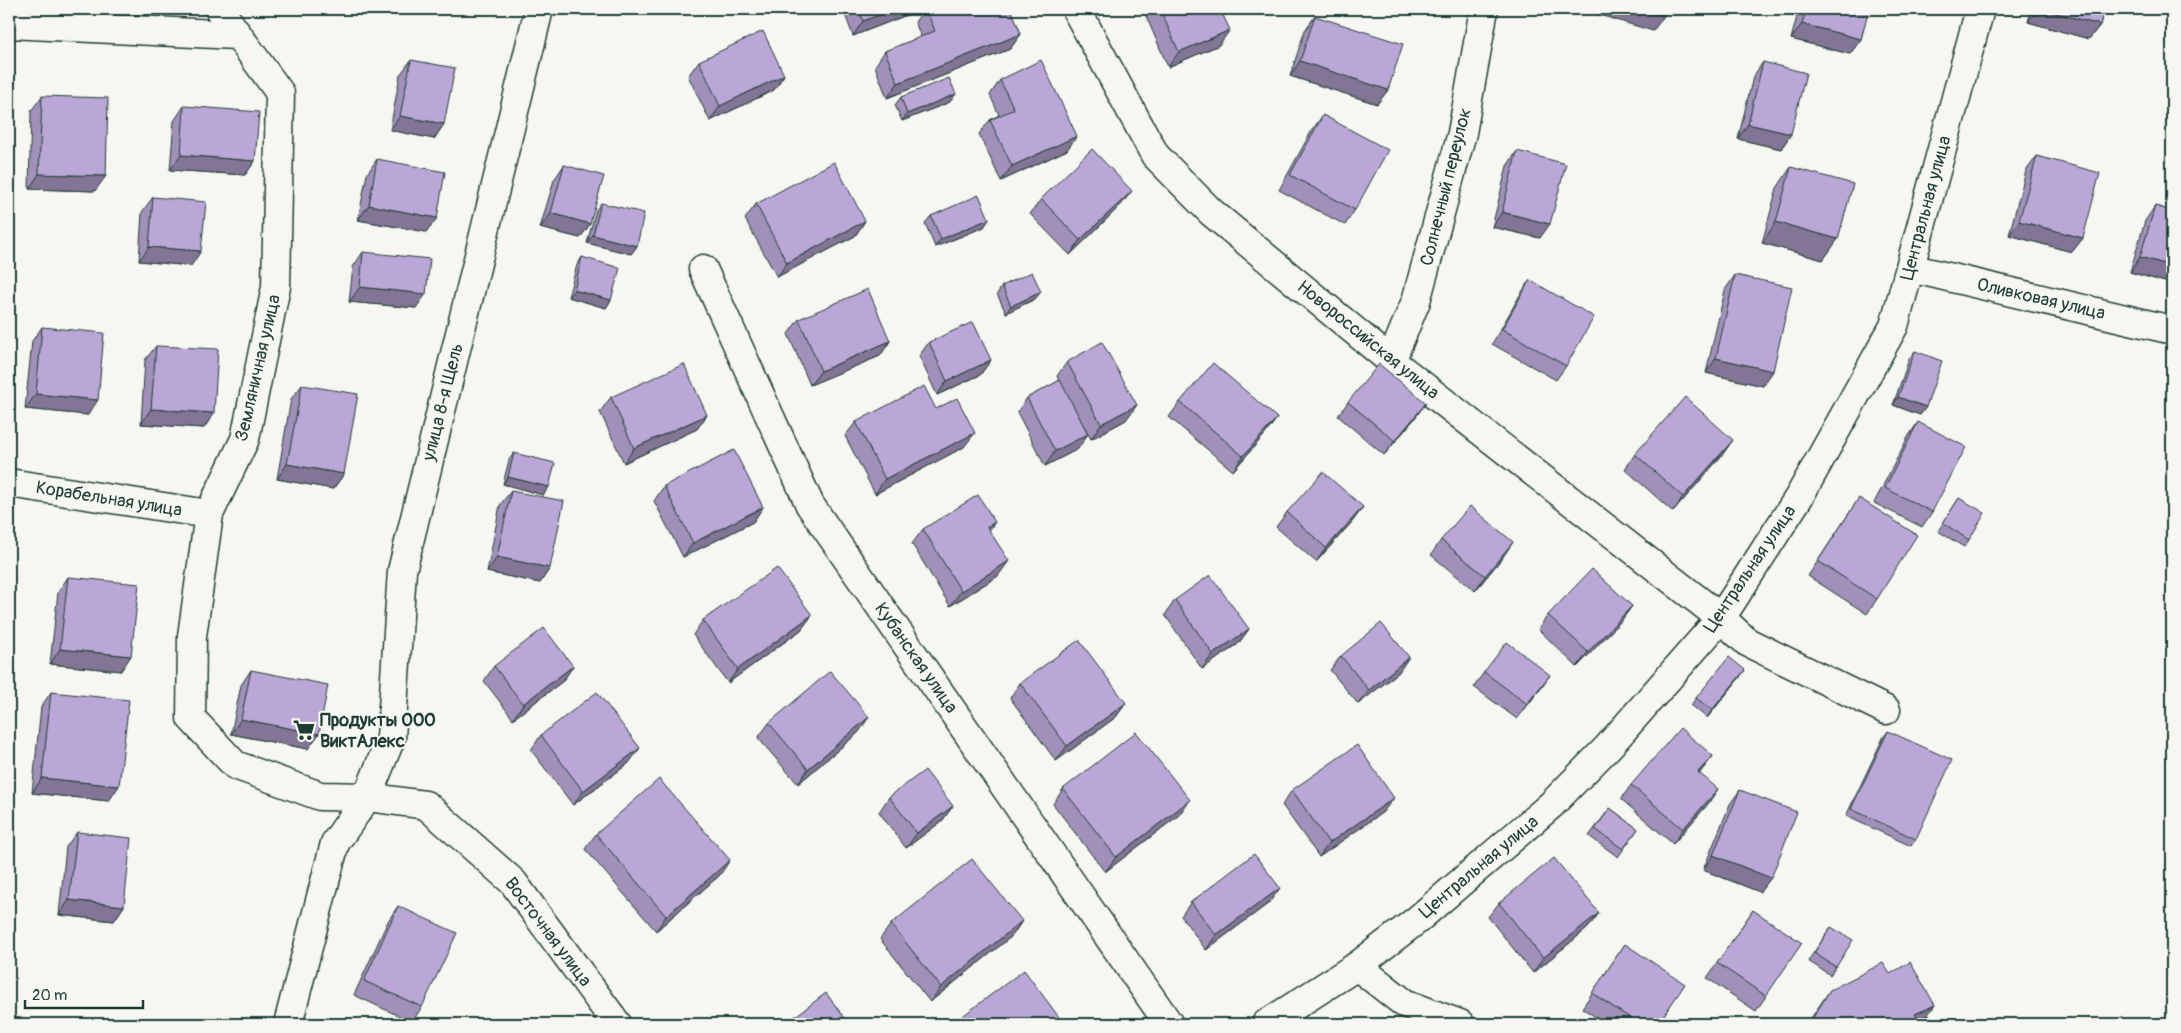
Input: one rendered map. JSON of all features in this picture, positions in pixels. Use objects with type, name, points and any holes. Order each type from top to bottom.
[{"type":"street","name":"Земляничная улица","points":[[220,9],[236,35],[280,93],[276,287],[245,439],[209,514],[192,636],[191,718],[235,765],[320,796],[367,797]]},
{"type":"street","name":"улица 8-я Щель","points":[[288,1024],[335,843],[367,797],[391,738],[402,571],[539,9]]},
{"type":"street","name":"Новороссийская улица","points":[[1076,9],[1155,155],[1211,212],[1391,361],[1721,618],[1746,642],[1886,710]]},
{"type":"street","name":"Солнечный переулок","points":[[1391,361],[1416,302],[1462,133],[1484,9]]},
{"type":"street","name":"Центральная улица","points":[[1266,1024],[1357,966],[1416,920],[1550,806],[1608,747],[1721,618],[1799,497],[1894,326],[1980,9]]},
{"type":"street","points":[[9,24],[236,35]]},
{"type":"street","name":"Оливковая улица","points":[[1910,268],[2172,330]]},
{"type":"street","name":"Кубанская улица","points":[[703,269],[810,505],[1169,1024]]},
{"type":"street","name":"Корабельная улица","points":[[9,483],[209,514]]},
{"type":"street","name":"Восточная улица","points":[[367,797],[426,805],[513,882],[617,1024]]},
{"type":"street","points":[[1357,966],[1404,1003],[1460,1024]]},
{"type":"building","points":[[859,9],[895,9],[863,21]]},
{"type":"building","points":[[926,9],[1011,9],[1021,34],[898,83],[885,51],[935,31]]},
{"type":"building","points":[[1160,9],[1220,9],[1230,30],[1179,52]]},
{"type":"building","points":[[1638,9],[1666,9],[1664,16]]},
{"type":"building","points":[[1806,9],[1869,9],[1861,39],[1802,24]]},
{"type":"building","points":[[2042,9],[2104,9],[2100,25]]},
{"type":"building","points":[[1315,16],[1403,44],[1388,90],[1300,61]]},
{"type":"building","points":[[763,31],[784,75],[720,106],[699,61]]},
{"type":"building","points":[[411,60],[455,68],[444,124],[400,116]]},
{"type":"building","points":[[1041,60],[1077,136],[1012,166],[990,120],[1014,109],[1000,80]]},
{"type":"building","points":[[1763,62],[1806,73],[1791,134],[1748,124]]},
{"type":"building","points":[[949,78],[956,94],[907,114],[901,97]]},
{"type":"building","points":[[42,96],[108,98],[106,176],[39,174]]},
{"type":"building","points":[[184,106],[259,112],[255,161],[181,155]]},
{"type":"building","points":[[1323,115],[1388,150],[1355,210],[1290,175]]},
{"type":"building","points":[[1092,149],[1132,191],[1080,240],[1041,199]]},
{"type":"building","points":[[1517,151],[1566,164],[1550,224],[1502,212]]},
{"type":"building","points":[[2037,156],[2100,173],[2083,238],[2019,221]]},
{"type":"building","points":[[377,159],[445,172],[437,218],[369,205]]},
{"type":"building","points":[[834,162],[865,221],[787,263],[756,204]]},
{"type":"building","points":[[564,165],[604,176],[590,224],[551,213]]},
{"type":"building","points":[[1791,167],[1853,184],[1838,239],[1776,222]]},
{"type":"building","points":[[979,195],[989,219],[941,239],[931,216]]},
{"type":"building","points":[[153,197],[206,202],[201,251],[149,247]]},
{"type":"building","points":[[601,203],[644,213],[637,246],[593,235]]},
{"type":"building","points":[[2155,206],[2172,211],[2172,266],[2140,257]]},
{"type":"building","points":[[363,252],[430,259],[426,294],[360,287]]},
{"type":"building","points":[[582,257],[620,268],[611,300],[574,290]]},
{"type":"building","points":[[1032,272],[1041,292],[1011,306],[1002,286]]},
{"type":"building","points":[[1735,275],[1792,287],[1773,371],[1716,358]]},
{"type":"building","points":[[1530,280],[1594,317],[1566,366],[1502,329]]},
{"type":"building","points":[[868,289],[890,341],[821,371],[799,319]]},
{"type":"building","points":[[973,322],[991,360],[947,381],[929,342]]},
{"type":"building","points":[[42,327],[104,333],[98,400],[36,394]]},
{"type":"building","points":[[1102,342],[1137,405],[1101,424],[1067,362]]},
{"type":"building","points":[[156,346],[218,349],[214,413],[151,409]]},
{"type":"building","points":[[1915,351],[1942,361],[1926,407],[1898,397]]},
{"type":"building","points":[[1213,363],[1277,418],[1243,456],[1180,402]]},
{"type":"building","points":[[684,364],[707,415],[634,448],[611,397]]},
{"type":"building","points":[[1379,364],[1426,403],[1395,441],[1348,402]]},
{"type":"building","points":[[1060,380],[1088,434],[1055,451],[1027,398]]},
{"type":"building","points":[[302,385],[358,394],[344,474],[287,464]]},
{"type":"building","points":[[924,386],[936,409],[957,398],[975,433],[885,479],[856,422]]},
{"type":"building","points":[[1685,397],[1733,440],[1683,497],[1635,454]]},
{"type":"building","points":[[1918,422],[1966,447],[1932,512],[1885,488]]},
{"type":"building","points":[[734,450],[763,507],[693,543],[664,486]]},
{"type":"building","points":[[514,453],[555,463],[549,487],[508,477]]},
{"type":"building","points":[[1323,472],[1363,507],[1326,548],[1287,512]]},
{"type":"building","points":[[511,491],[564,501],[550,568],[497,557]]},
{"type":"building","points":[[978,495],[995,522],[987,527],[1009,561],[961,591],[923,529]]},
{"type":"building","points":[[1859,498],[1917,535],[1877,599],[1818,561]]},
{"type":"building","points":[[1959,498],[1985,513],[1969,540],[1943,523]]},
{"type":"building","points":[[1470,506],[1513,542],[1485,576],[1441,540]]},
{"type":"building","points":[[777,568],[812,615],[738,669],[703,620]]},
{"type":"building","points":[[1592,569],[1632,606],[1588,652],[1548,615]]},
{"type":"building","points":[[1210,575],[1249,629],[1213,654],[1175,600]]},
{"type":"building","points":[[68,577],[139,584],[131,656],[60,649]]},
{"type":"building","points":[[1381,623],[1409,657],[1369,690],[1341,656]]},
{"type":"building","points":[[544,628],[573,666],[523,704],[494,666]]},
{"type":"building","points":[[1079,640],[1126,703],[1067,746],[1020,683]]},
{"type":"building","points":[[1507,642],[1550,675],[1527,704],[1484,672]]},
{"type":"building","points":[[1729,657],[1745,670],[1712,710],[1696,698]]},
{"type":"building","points":[[251,670],[328,685],[319,734],[241,719]]},
{"type":"building","points":[[830,671],[869,717],[808,769],[769,723]]},
{"type":"building","points":[[51,692],[129,700],[119,786],[42,778]]},
{"type":"building","points":[[597,692],[640,748],[583,791],[541,735]]},
{"type":"building","points":[[1680,728],[1713,756],[1698,772],[1718,789],[1683,829],[1631,785]]},
{"type":"building","points":[[1888,731],[1952,760],[1916,839],[1851,809]]},
{"type":"building","points":[[1136,732],[1190,800],[1116,857],[1063,789]]},
{"type":"building","points":[[1357,745],[1394,798],[1329,843],[1292,790]]},
{"type":"building","points":[[925,770],[953,806],[917,833],[889,797]]},
{"type":"building","points":[[659,779],[730,860],[666,916],[596,834]]},
{"type":"building","points":[[1740,790],[1797,812],[1771,878],[1713,855]]},
{"type":"building","points":[[1610,808],[1638,829],[1623,849],[1595,829]]},
{"type":"building","points":[[77,832],[131,838],[124,906],[69,900]]},
{"type":"building","points":[[1254,854],[1280,888],[1216,935],[1191,902]]},
{"type":"building","points":[[1554,858],[1599,913],[1543,958],[1499,903]]},
{"type":"building","points":[[972,859],[1022,921],[941,987],[891,924]]},
{"type":"building","points":[[398,906],[457,933],[422,1007],[364,981]]},
{"type":"building","points":[[1753,910],[1802,943],[1766,996],[1717,963]]},
{"type":"building","points":[[1831,927],[1853,940],[1836,967],[1814,953]]},
{"type":"building","points":[[1625,944],[1685,984],[1658,1024],[1639,1024],[1592,993]]},
{"type":"building","points":[[1910,962],[1935,1005],[1915,1014],[1920,1022],[1915,1024],[1809,1024],[1830,990],[1883,963],[1890,974]]},
{"type":"building","points":[[1024,970],[1064,1024],[952,1024]]},
{"type":"building","points":[[826,993],[849,1024],[785,1024]]},
{"type":"building","points":[[1927,1015],[1952,1024],[1924,1024]]},
{"type":"place","name":"Продукты ООО ВиктАлекс","points":[[304,730]]}]
